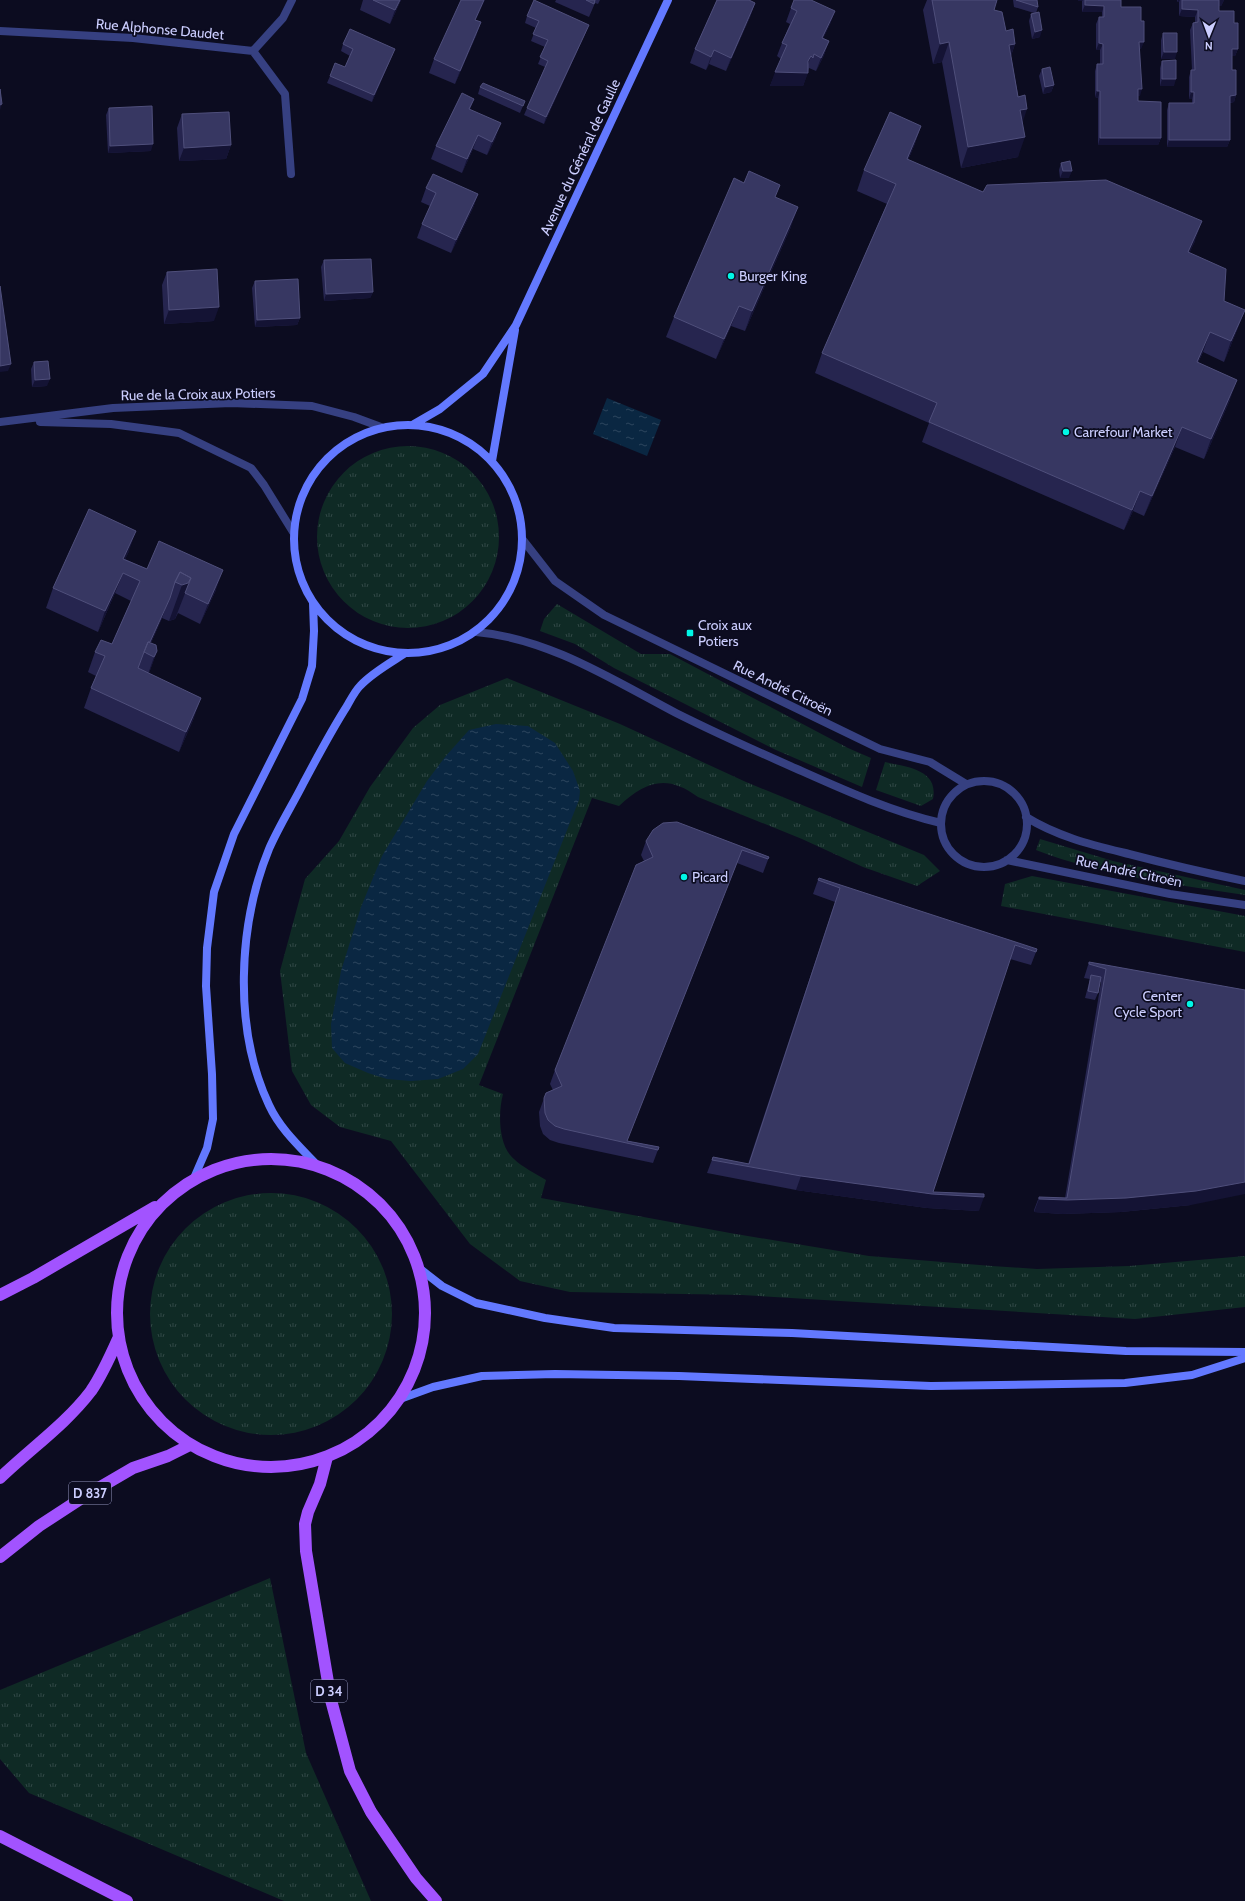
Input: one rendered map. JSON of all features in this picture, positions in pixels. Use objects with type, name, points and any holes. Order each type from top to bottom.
[{"type":"main road","name":"Avenue du Général de Gaulle","points":[[414,424],[440,409],[483,374],[516,325],[668,0]]},
{"type":"main road","name":"Avenue du Général de Gaulle","points":[[492,461],[516,325]]},
{"type":"main road","points":[[414,424],[443,430],[469,442],[492,461],[509,484],[519,511],[523,540],[519,566],[510,592],[495,614],[476,632],[454,644],[430,652],[404,654],[378,650],[352,640],[330,624],[312,603],[303,587],[293,551],[293,532],[297,508],[306,486],[319,466],[337,449],[358,436],[381,427],[414,424]]},
{"type":"main road","points":[[194,1178],[207,1148],[212,1119],[212,1074],[206,986],[207,948],[214,892],[234,834],[302,699],[312,666],[314,631],[312,603]]},
{"type":"main road","points":[[318,1166],[289,1136],[269,1106],[254,1066],[246,1024],[244,955],[248,923],[255,892],[270,849],[327,738],[360,686],[384,666],[404,654]]},
{"type":"main road","points":[[0,1295],[161,1203],[194,1178],[224,1165],[255,1159],[287,1159],[318,1166],[352,1181],[382,1204],[404,1233],[419,1268],[426,1301],[424,1336],[416,1369],[400,1399],[380,1423],[355,1443],[327,1457],[293,1466],[257,1467],[222,1460],[190,1445],[164,1425],[142,1400],[127,1371],[118,1339],[116,1302],[123,1266],[138,1232],[161,1203]]},
{"type":"main road","points":[[419,1268],[442,1286],[476,1303],[544,1318],[614,1328],[792,1333],[1126,1351],[1245,1352]]},
{"type":"main road","points":[[0,1478],[57,1427],[90,1391],[108,1363],[118,1339]]},
{"type":"main road","points":[[400,1399],[433,1387],[482,1376],[555,1374],[679,1376],[931,1386],[1125,1383],[1192,1375],[1245,1358]]},
{"type":"main road","name":"D 837","points":[[0,1557],[39,1526],[85,1496],[133,1468],[168,1456],[190,1445]]},
{"type":"main road","name":"D 34","points":[[327,1457],[320,1484],[308,1512],[305,1524],[306,1551],[331,1700],[350,1771],[370,1812],[412,1873],[436,1901]]},
{"type":"main road","points":[[0,1836],[127,1901]]},
{"type":"street","points":[[291,174],[285,94],[253,51],[283,18],[292,0]]},
{"type":"street","name":"Rue Alphonse Daudet","points":[[0,31],[133,38],[253,51]]},
{"type":"street","name":"Rue de la Croix aux Potiers","points":[[0,422],[112,408],[231,403],[312,406],[354,417],[381,427]]},
{"type":"street","name":"Rue de la Croix aux Potiers","points":[[14,421],[111,424],[179,433],[251,468],[264,484],[293,532]]},
{"type":"street","name":"Rue André Citroën","points":[[523,540],[555,581],[604,615],[880,749],[930,762],[966,784]]},
{"type":"street","points":[[476,632],[498,633],[528,642],[570,658],[717,734],[752,750],[865,800],[941,823]]},
{"type":"street","points":[[978,781],[991,781],[1003,785],[1013,792],[1022,804],[1026,817],[1026,830],[1023,841],[1016,852],[1007,860],[996,864],[985,866],[973,865],[960,859],[950,849],[943,837],[941,823],[942,811],[948,800],[956,791],[966,784],[978,781]]},
{"type":"street","name":"Rue André Citroën","points":[[1026,817],[1046,829],[1078,842],[1245,881]]},
{"type":"street","name":"Rue André Citroën","points":[[1007,860],[1170,894],[1245,905]]},
{"type":"green space","points":[[408,446],[426,448],[443,453],[466,467],[478,479],[492,502],[497,519],[499,537],[497,555],[492,572],[478,595],[466,607],[443,621],[426,626],[408,628],[390,626],[373,621],[350,607],[338,595],[324,572],[319,555],[317,537],[319,519],[324,502],[338,479],[350,467],[373,453],[390,448]]},
{"type":"green space","points":[[557,604],[641,654],[670,654],[848,748],[871,758],[862,787],[776,750],[614,668],[575,644],[540,631],[544,619]]},
{"type":"green space","points":[[507,678],[620,724],[746,782],[924,855],[940,871],[917,886],[863,867],[802,839],[698,797],[676,785],[666,783],[648,786],[629,797],[619,806],[592,798],[479,1085],[503,1094],[500,1119],[502,1137],[505,1146],[517,1162],[546,1180],[541,1198],[730,1233],[869,1256],[1037,1269],[1129,1266],[1245,1256],[1245,1307],[1135,1319],[742,1295],[570,1292],[520,1281],[470,1244],[391,1141],[340,1127],[311,1105],[292,1071],[280,971],[305,879],[339,841],[370,787],[413,728],[440,705]]},
{"type":"green space","points":[[885,762],[911,768],[926,775],[931,781],[934,789],[933,799],[921,806],[876,790]]},
{"type":"green space","points":[[1040,839],[1113,861],[1245,890],[1245,895],[1165,883],[1113,873],[1061,859],[1036,850]]},
{"type":"green space","points":[[1032,876],[1245,916],[1245,952],[1001,906],[1005,884]]},
{"type":"green space","points":[[259,1193],[283,1193],[306,1198],[328,1207],[348,1220],[357,1228],[372,1247],[383,1268],[390,1290],[392,1314],[390,1338],[383,1360],[372,1381],[357,1400],[348,1408],[328,1421],[306,1430],[283,1435],[259,1435],[236,1430],[214,1421],[194,1408],[177,1391],[164,1371],[155,1349],[150,1326],[150,1302],[155,1279],[164,1257],[177,1237],[194,1220],[214,1207],[236,1198]]},
{"type":"green space","points":[[270,1578],[306,1753],[371,1901],[284,1901],[29,1793],[0,1759],[0,1690]]},
{"type":"water","points":[[607,398],[661,420],[647,456],[593,434]]},
{"type":"water","points":[[496,724],[528,726],[555,743],[573,771],[580,791],[579,800],[478,1054],[463,1069],[438,1079],[411,1081],[387,1079],[368,1073],[345,1063],[332,1048],[331,1024],[341,971],[361,907],[382,856],[427,781],[445,757],[469,730]]},
{"type":"building","points":[[373,0],[400,0],[395,10]]},
{"type":"building","points":[[461,0],[484,0],[475,20],[481,22],[460,71],[434,59]]},
{"type":"building","points":[[534,0],[589,25],[546,117],[527,108],[548,61],[540,57],[548,40],[533,34],[539,21],[527,16]]},
{"type":"building","points":[[586,0],[595,0],[594,4]]},
{"type":"building","points":[[717,0],[749,0],[755,3],[731,58],[714,50],[711,57],[695,49]]},
{"type":"building","points":[[794,0],[811,0],[835,11],[822,38],[829,41],[821,58],[814,54],[813,58],[811,56],[808,61],[808,73],[775,72],[787,45],[782,43],[797,11],[791,8]]},
{"type":"building","points":[[932,0],[997,0],[994,10],[1002,12],[1006,31],[1013,29],[1015,44],[1009,45],[1018,97],[1025,95],[1027,109],[1020,110],[1025,137],[968,147],[949,42],[940,44]]},
{"type":"building","points":[[1016,0],[1037,0],[1038,7]]},
{"type":"building","points":[[1085,0],[1121,0],[1121,7],[1141,7],[1141,21],[1144,21],[1144,42],[1139,42],[1142,89],[1138,89],[1138,101],[1161,102],[1161,138],[1100,138],[1100,91],[1097,91],[1097,64],[1103,64],[1103,44],[1099,43],[1099,17],[1104,17],[1104,6],[1085,5]]},
{"type":"building","points":[[1182,0],[1219,0],[1219,11],[1234,11],[1234,23],[1238,23],[1238,49],[1232,49],[1232,70],[1236,70],[1236,95],[1230,96],[1230,140],[1169,140],[1169,103],[1194,103],[1194,92],[1191,92],[1191,70],[1195,70],[1193,23],[1198,22],[1198,10],[1182,9]]},
{"type":"building","points":[[1039,12],[1042,30],[1035,32],[1031,14]]},
{"type":"building","points":[[350,29],[395,49],[374,95],[330,76],[335,63],[345,67],[353,49],[343,44]]},
{"type":"building","points":[[1163,33],[1177,33],[1177,52],[1164,52]]},
{"type":"building","points":[[1176,60],[1176,79],[1162,79],[1162,61]]},
{"type":"building","points":[[1050,67],[1054,85],[1045,87],[1042,69]]},
{"type":"building","points":[[483,83],[525,101],[523,106],[480,87]]},
{"type":"building","points":[[0,89],[2,104],[0,105]]},
{"type":"building","points":[[462,93],[474,99],[469,109],[501,123],[492,142],[478,135],[467,159],[436,146]]},
{"type":"building","points":[[152,106],[153,144],[110,146],[109,108]]},
{"type":"building","points":[[229,112],[231,145],[184,148],[182,114]]},
{"type":"building","points":[[890,112],[921,126],[907,159],[983,192],[987,185],[1106,180],[1202,221],[1188,252],[1226,269],[1224,301],[1245,310],[1231,341],[1210,332],[1197,362],[1237,380],[1211,439],[1182,427],[1152,496],[1140,491],[1132,510],[929,422],[937,403],[822,353],[896,184],[864,170]]},
{"type":"building","points":[[1070,161],[1072,171],[1063,171],[1061,163]]},
{"type":"building","name":"Burger King","points":[[749,171],[780,185],[775,197],[798,207],[752,311],[739,306],[724,339],[674,317],[734,178],[744,183]]},
{"type":"building","points":[[433,174],[478,194],[456,240],[422,224],[436,193],[426,188]]},
{"type":"building","points":[[371,259],[373,292],[326,294],[324,260]]},
{"type":"building","points":[[217,269],[219,307],[169,310],[167,272]]},
{"type":"building","points":[[298,279],[300,318],[257,320],[255,281]]},
{"type":"building","points":[[0,286],[11,364],[0,366]]},
{"type":"building","points":[[48,361],[50,379],[35,380],[34,362]]},
{"type":"building","points":[[89,509],[136,531],[123,559],[147,569],[159,541],[223,570],[208,604],[185,593],[191,578],[180,572],[150,642],[148,642],[138,668],[201,698],[186,732],[91,688],[105,656],[95,652],[101,640],[112,644],[140,581],[123,573],[105,611],[53,588]]},
{"type":"building","points":[[180,572],[191,578],[188,583],[182,585],[175,582]]},
{"type":"building","points":[[148,642],[156,645],[157,651],[154,657],[144,652]]},
{"type":"building","points":[[677,822],[769,857],[768,859],[742,850],[627,1141],[659,1147],[658,1150],[555,1126],[548,1120],[545,1113],[544,1098],[546,1093],[562,1086],[555,1070],[636,865],[653,857],[646,841],[653,830],[663,823]]},
{"type":"building","points":[[819,878],[1037,949],[1036,952],[1015,945],[933,1192],[984,1194],[984,1197],[932,1194],[801,1176],[712,1160],[713,1157],[749,1164],[840,888],[818,880]]},
{"type":"building","points":[[1089,962],[1245,990],[1245,1182],[1196,1191],[1126,1198],[1067,1200],[1039,1199],[1039,1197],[1067,1198],[1106,969],[1089,964]]},
{"type":"building","points":[[1091,975],[1101,977],[1098,993],[1088,991]]},
{"type":"place","name":"Burger King","points":[[731,276]]},
{"type":"place","name":"Carrefour Market","points":[[1066,432]]},
{"type":"place","name":"Croix aux Potiers","points":[[690,633]]},
{"type":"place","name":"Picard","points":[[684,877]]},
{"type":"place","name":"Center Cycle Sport","points":[[1190,1004]]}]
